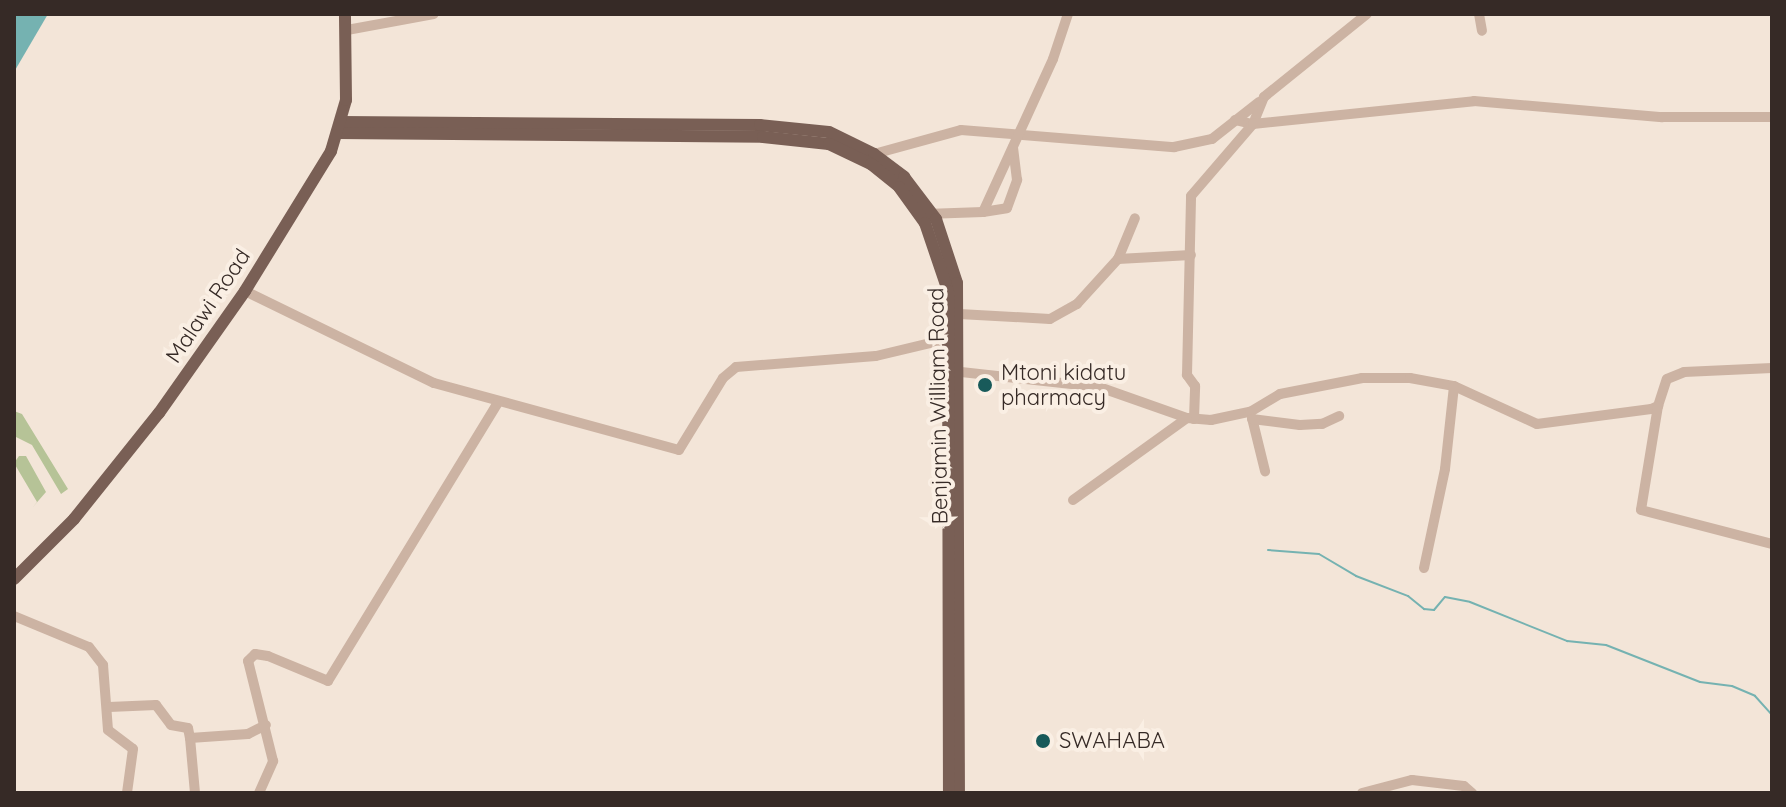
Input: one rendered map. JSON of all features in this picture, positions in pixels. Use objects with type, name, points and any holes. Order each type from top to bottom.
[{"type":"main road","name":"Malawi Road","points":[[14,579],[74,519],[150,425],[245,291],[331,151],[346,100],[345,14]]},
{"type":"main road","points":[[331,151],[369,129],[355,117],[346,100]]},
{"type":"main road","name":"Benjamin William Road","points":[[369,129],[760,125],[829,132],[874,154],[904,177],[950,256],[959,314],[955,371],[949,793]]},
{"type":"main road","name":"Benjamin William Road","points":[[339,128],[763,137],[829,144],[871,164],[925,214],[947,283],[955,371],[959,793]]},
{"type":"street","points":[[347,30],[434,14]]},
{"type":"street","points":[[983,212],[1053,59],[1068,14]]},
{"type":"street","points":[[874,154],[955,130],[1013,142],[1174,147],[1212,139],[1367,14]]},
{"type":"street","points":[[1479,14],[1482,31]]},
{"type":"street","points":[[1235,120],[1474,101],[1662,117],[1772,117]]},
{"type":"street","points":[[1073,500],[1190,418],[1195,386],[1187,365],[1191,196],[1255,120],[1259,102]]},
{"type":"street","points":[[1245,111],[1255,120]]},
{"type":"street","points":[[925,214],[1007,208],[1017,180],[1013,142]]},
{"type":"street","points":[[959,314],[1050,319],[1077,304],[1118,259],[1135,218]]},
{"type":"street","points":[[1118,259],[1191,255]]},
{"type":"street","points":[[245,291],[386,363],[498,402],[679,450],[723,378],[736,367],[876,356],[951,338]]},
{"type":"street","points":[[1772,368],[1673,375],[1658,406],[1641,510],[1772,544]]},
{"type":"street","points":[[955,371],[1099,387],[1190,418],[1251,415],[1300,425],[1322,424],[1339,416]]},
{"type":"street","points":[[1251,415],[1280,394],[1362,378],[1410,378],[1454,386],[1537,424],[1658,406]]},
{"type":"street","points":[[1424,568],[1445,469],[1454,386]]},
{"type":"street","points":[[259,793],[273,761],[248,661],[255,654],[268,656],[328,681],[498,402]]},
{"type":"street","points":[[1251,415],[1265,471]]},
{"type":"street","points":[[14,616],[89,647],[105,670],[109,732],[133,749],[127,793]]},
{"type":"street","points":[[109,707],[156,705],[171,725],[188,728],[195,793]]},
{"type":"street","points":[[190,738],[248,734],[266,725]]},
{"type":"street","points":[[1362,793],[1412,780],[1464,786],[1472,793]]},
{"type":"green space","points":[[14,411],[22,414],[68,489],[61,494],[32,445],[14,436]]},
{"type":"green space","points":[[19,456],[26,456],[46,492],[32,508],[37,502],[14,463]]},
{"type":"water","points":[[14,14],[48,14],[14,72]]},
{"type":"waterway","points":[[1268,550],[1319,554],[1356,576],[1408,596],[1424,609],[1434,610],[1445,597],[1470,602],[1567,641],[1606,645],[1700,682],[1732,686],[1755,696],[1772,715]]},
{"type":"place","name":"Mtoni kidatu pharmacy","points":[[985,385]]},
{"type":"place","name":"SWAHABA","points":[[1043,741]]}]
